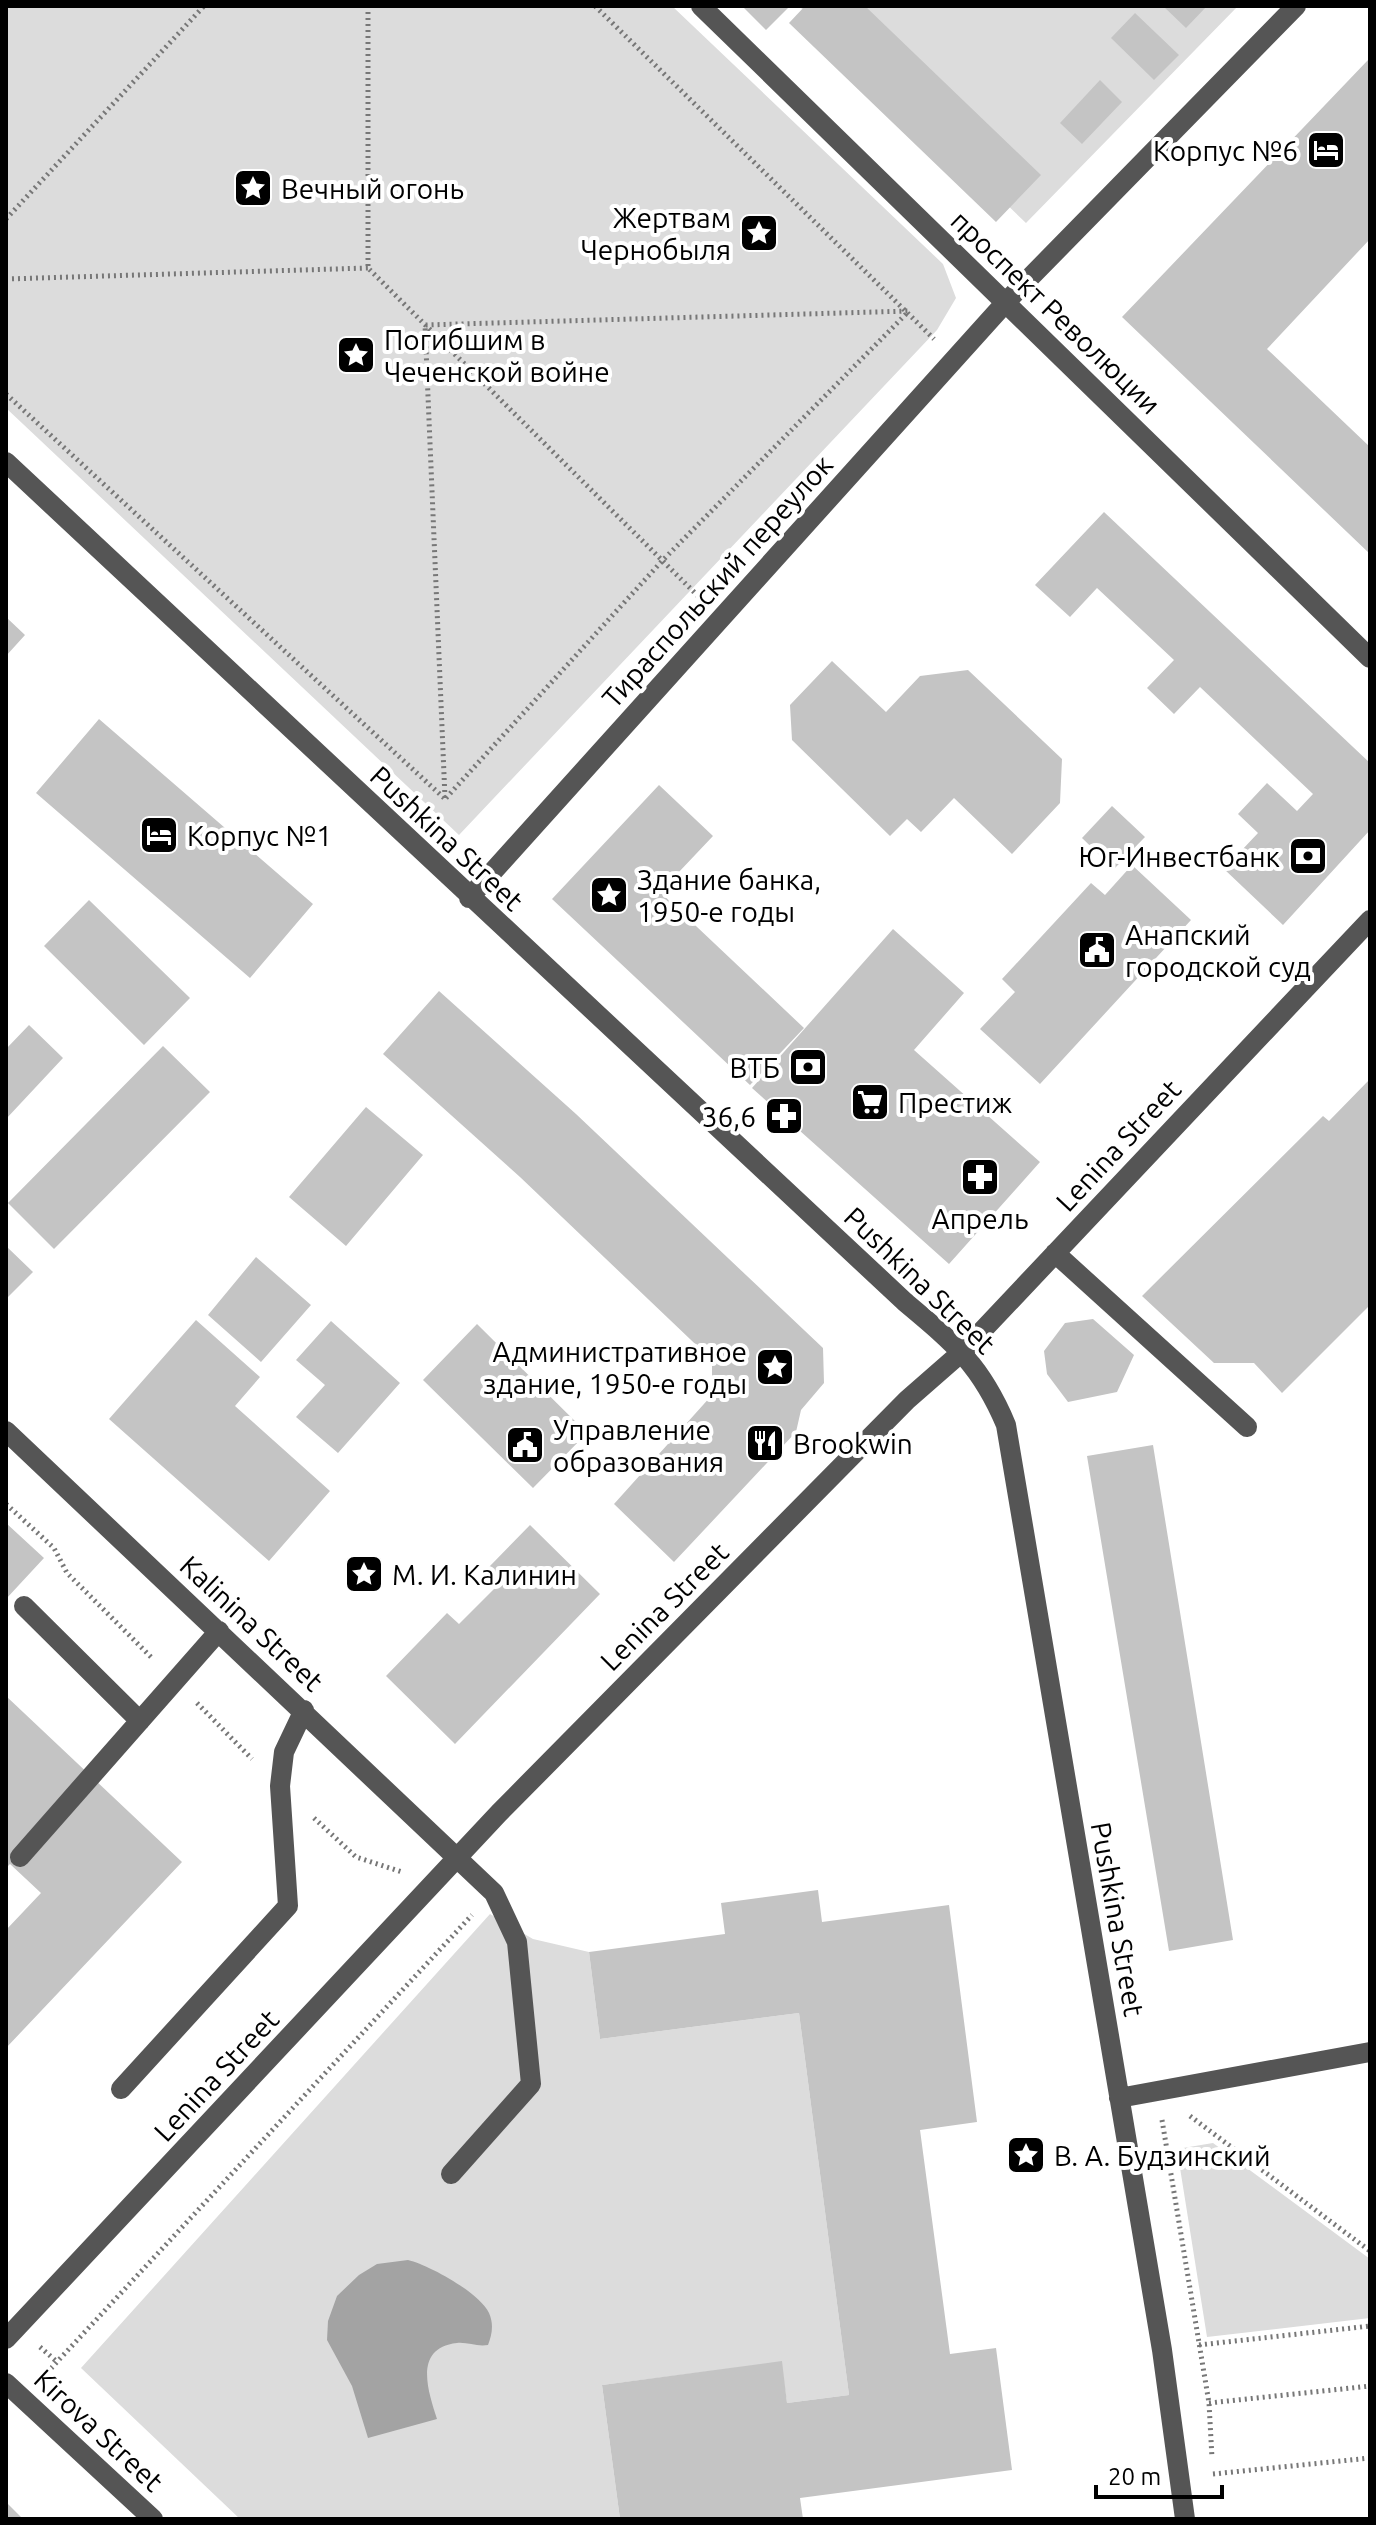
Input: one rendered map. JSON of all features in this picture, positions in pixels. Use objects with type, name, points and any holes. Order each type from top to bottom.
[{"type":"street","name":"проспект Революции","points":[[701,6],[1370,658]]},
{"type":"street","name":"Тираспольский переулок","points":[[469,898],[1006,302],[1296,6]]},
{"type":"street","name":"Pushkina Street","points":[[6,462],[469,898],[905,1302],[963,1351],[992,1390],[1006,1425],[1162,2350],[1185,2519]]},
{"type":"street","name":"Lenina Street","points":[[6,2339],[460,1857],[885,1423],[963,1351],[1370,920]]},
{"type":"street","points":[[1055,1253],[1247,1427]]},
{"type":"street","name":"Kalinina Street","points":[[6,1431],[460,1857],[494,1893],[517,1942],[531,2084],[451,2174]]},
{"type":"street","points":[[24,1606],[140,1721]]},
{"type":"street","points":[[20,1857],[219,1631]]},
{"type":"street","points":[[121,2089],[288,1906],[280,1786],[284,1752],[304,1710]]},
{"type":"street","points":[[1119,2098],[1370,2052]]},
{"type":"street","name":"Kirova Street","points":[[6,2383],[153,2519]]},
{"type":"path","points":[[6,219],[204,6]]},
{"type":"path","points":[[368,6],[368,268],[720,619]]},
{"type":"path","points":[[595,6],[909,311],[954,360]]},
{"type":"path","points":[[6,279],[368,268]]},
{"type":"path","points":[[425,325],[909,311]]},
{"type":"path","points":[[445,798],[662,561],[909,311]]},
{"type":"path","points":[[425,325],[445,798]]},
{"type":"path","points":[[6,394],[445,798]]},
{"type":"path","points":[[6,1504],[54,1548],[67,1573],[280,1786],[356,1857],[407,1874],[462,1924]]},
{"type":"path","points":[[23,2398],[494,1893]]},
{"type":"path","points":[[1157,2091],[1370,2251]]},
{"type":"path","points":[[1157,2091],[1209,2403],[1215,2489]]},
{"type":"path","points":[[1162,2350],[1370,2326]]},
{"type":"path","points":[[1209,2403],[1370,2386]]},
{"type":"path","points":[[1213,2474],[1370,2458]]},
{"type":"shaded area","points":[[6,6],[672,6],[943,264],[956,298],[937,330],[459,835],[6,408]]},
{"type":"shaded area","points":[[799,6],[1238,6],[1026,223]]},
{"type":"shaded area","points":[[490,1914],[533,1939],[589,1952],[600,2039],[799,2013],[849,2395],[787,2403],[781,2362],[602,2385],[620,2519],[240,2519],[81,2368]]},
{"type":"shaded area","points":[[1213,2143],[1370,2259],[1370,2318],[1207,2337],[1177,2149]]},
{"type":"shaded area","points":[[408,2260],[440,2274],[476,2297],[491,2317],[491,2337],[488,2345],[457,2343],[434,2353],[427,2372],[437,2419],[368,2438],[352,2386],[327,2340],[328,2321],[337,2296],[359,2275],[377,2264]]},
{"type":"building","points":[[742,6],[790,6],[766,30]]},
{"type":"building","points":[[805,6],[865,6],[1041,175],[996,222],[789,23]]},
{"type":"building","points":[[1163,6],[1207,6],[1186,28]]},
{"type":"building","points":[[1135,13],[1179,55],[1154,80],[1111,38]]},
{"type":"building","points":[[1368,60],[1370,239],[1267,349],[1370,447],[1370,554],[1122,317]]},
{"type":"building","points":[[1100,80],[1122,102],[1082,144],[1060,123]]},
{"type":"building","points":[[1104,512],[1370,763],[1370,830],[1283,925],[1224,869],[1258,833],[1238,814],[1267,783],[1297,811],[1313,794],[1200,687],[1174,714],[1147,688],[1174,660],[1097,588],[1070,617],[1035,585]]},
{"type":"building","points":[[6,617],[25,635],[6,656]]},
{"type":"building","points":[[832,661],[886,712],[920,676],[968,670],[1062,759],[1060,803],[1012,854],[954,798],[921,832],[907,819],[890,836],[792,740],[790,705]]},
{"type":"building","name":"Корпус №1","points":[[99,719],[313,904],[250,978],[36,793]]},
{"type":"building","points":[[659,785],[713,836],[660,892],[804,1028],[750,1085],[552,899]]},
{"type":"building","points":[[1112,806],[1145,837],[1114,869],[1082,838]]},
{"type":"building","name":"Анапский городской суд","points":[[1132,865],[1191,920],[1040,1084],[980,1029],[1015,992],[1002,979],[1091,883],[1105,895]]},
{"type":"building","points":[[89,900],[190,998],[144,1045],[44,946]]},
{"type":"building","name":"Престиж","points":[[893,929],[964,993],[914,1050],[1040,1162],[949,1264],[752,1088]]},
{"type":"building","points":[[439,991],[576,1114],[823,1348],[824,1383],[801,1410],[796,1432],[674,1562],[614,1504],[712,1395],[712,1360],[520,1177],[383,1054]]},
{"type":"building","points":[[29,1025],[63,1058],[6,1119],[6,1049]]},
{"type":"building","points":[[163,1046],[210,1092],[54,1249],[8,1203]]},
{"type":"building","points":[[1370,1079],[1370,1305],[1282,1393],[1254,1363],[1214,1363],[1142,1296],[1323,1116],[1329,1121]]},
{"type":"building","points":[[366,1107],[423,1155],[346,1246],[289,1197]]},
{"type":"building","points":[[6,1246],[33,1272],[6,1299]]},
{"type":"building","points":[[256,1257],[311,1305],[261,1362],[208,1315]]},
{"type":"building","points":[[1093,1319],[1134,1355],[1117,1392],[1068,1402],[1047,1374],[1044,1351],[1065,1323]]},
{"type":"building","points":[[196,1320],[260,1377],[235,1406],[330,1491],[269,1561],[109,1419]]},
{"type":"building","points":[[331,1321],[400,1383],[338,1453],[296,1417],[325,1385],[296,1360]]},
{"type":"building","points":[[477,1324],[587,1433],[533,1488],[423,1380]]},
{"type":"building","points":[[1153,1445],[1233,1940],[1169,1951],[1087,1456]]},
{"type":"building","points":[[6,1523],[44,1558],[6,1599]]},
{"type":"building","points":[[530,1525],[600,1594],[455,1744],[386,1676],[447,1613],[459,1624],[503,1580],[489,1567]]},
{"type":"building","points":[[6,1696],[182,1862],[6,2048],[6,1930],[41,1893],[10,1864],[6,1868]]},
{"type":"building","points":[[818,1890],[822,1922],[949,1905],[977,2122],[920,2130],[950,2354],[996,2348],[1012,2470],[800,2498],[803,2519],[620,2519],[602,2385],[782,2361],[787,2403],[849,2395],[799,2013],[600,2039],[589,1952],[725,1934],[721,1903]]},
{"type":"building","points":[[8,2504],[23,2519],[6,2519]]},
{"type":"place","name":"Корпус №6","points":[[1326,150]]},
{"type":"place","name":"Вечный огонь","points":[[253,188]]},
{"type":"place","name":"Жертвам Чернобыля","points":[[759,233]]},
{"type":"place","name":"Погибшим в Чеченской войне","points":[[356,355]]},
{"type":"place","name":"Корпус №1","points":[[159,835]]},
{"type":"place","name":"Юг-Инвестбанк","points":[[1308,856]]},
{"type":"place","name":"Здание банка, 1950-е годы","points":[[609,895]]},
{"type":"place","name":"Анапский городской суд","points":[[1097,950]]},
{"type":"place","name":"ВТБ","points":[[808,1067]]},
{"type":"place","name":"Престиж","points":[[870,1102]]},
{"type":"place","name":"36,6","points":[[784,1116]]},
{"type":"place","name":"Апрель","points":[[980,1177]]},
{"type":"place","name":"Административное здание, 1950-е годы","points":[[775,1367]]},
{"type":"place","name":"Brookwin","points":[[765,1443]]},
{"type":"place","name":"Управление образования","points":[[525,1445]]},
{"type":"place","name":"М. И. Калинин","points":[[364,1574]]},
{"type":"place","name":"В. А. Будзинский","points":[[1026,2155]]}]
